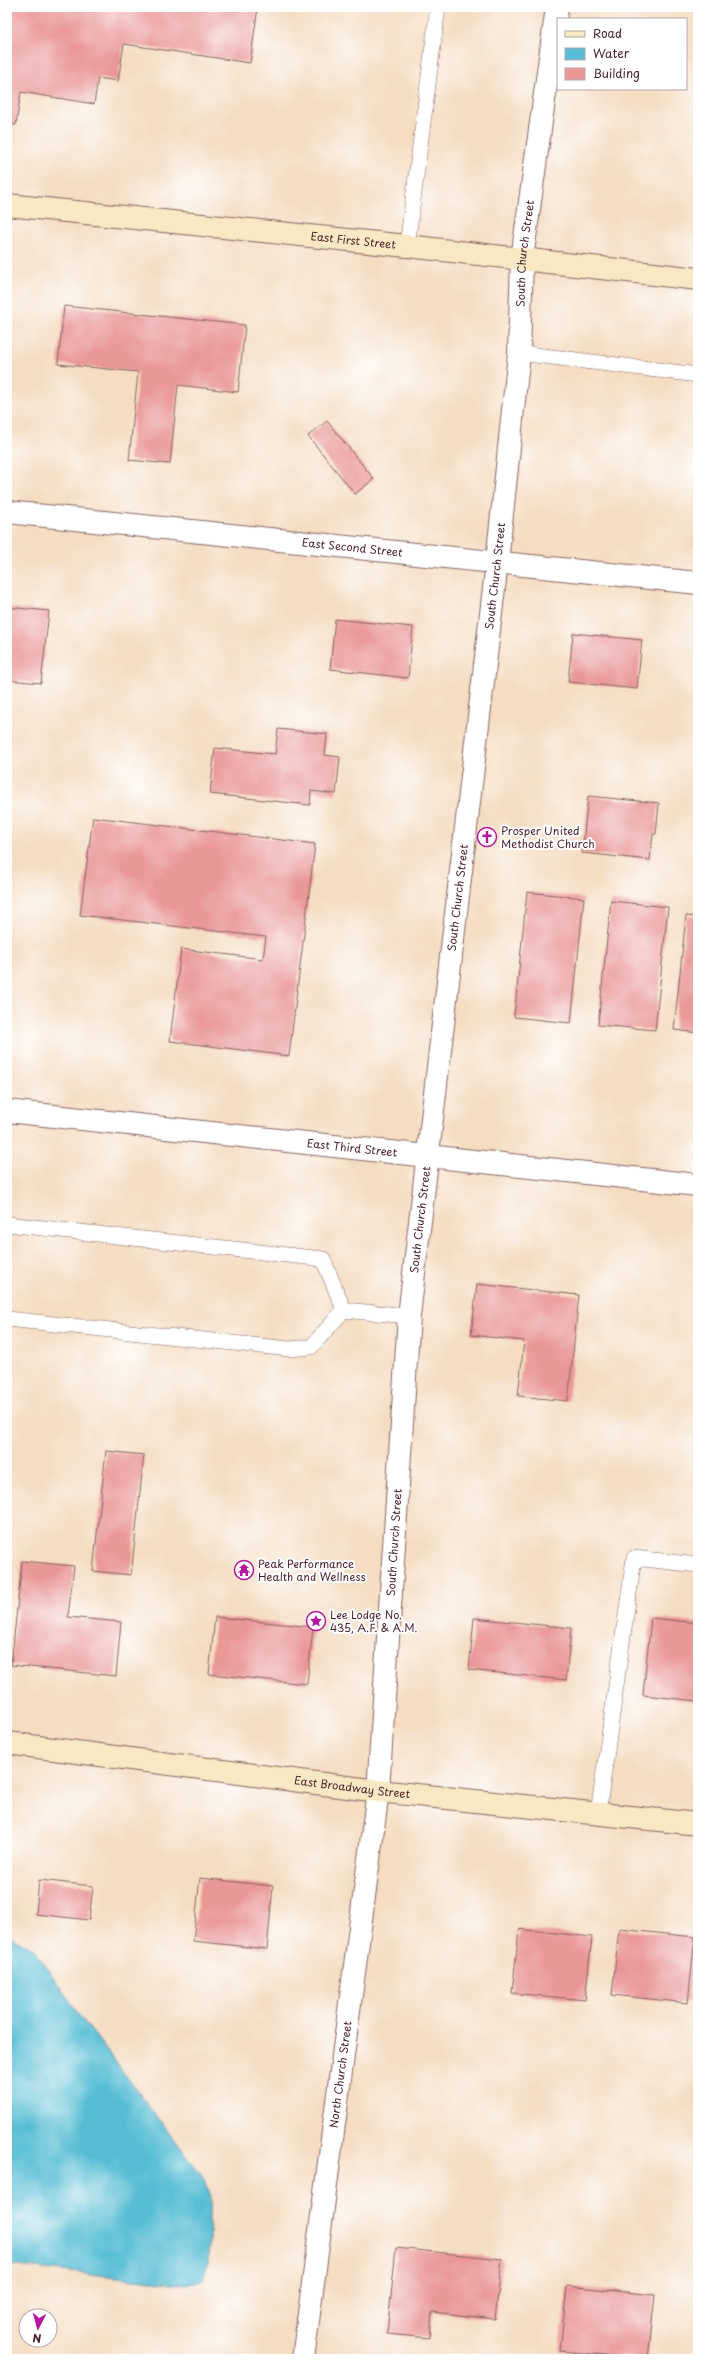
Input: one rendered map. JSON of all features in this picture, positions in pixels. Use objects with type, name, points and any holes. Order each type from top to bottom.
[{"type":"street","name":"South Church Street","points":[[378,1791],[410,1316],[427,1156],[497,562],[519,353],[522,259],[557,7]]},
{"type":"street","name":"East First Street","points":[[7,205],[407,246],[698,279]]},
{"type":"street","name":"East Second Street","points":[[7,512],[698,583]]},
{"type":"street","name":"East Third Street","points":[[7,1111],[698,1185]]},
{"type":"street","name":"East Broadway Street","points":[[7,1743],[378,1791],[698,1824]]},
{"type":"street","name":"North Church Street","points":[[303,2359],[378,1791]]},
{"type":"lane","points":[[407,246],[438,7]]},
{"type":"lane","points":[[519,353],[698,375]]},
{"type":"lane","points":[[7,1224],[323,1259],[344,1310]]},
{"type":"lane","points":[[344,1310],[410,1316]]},
{"type":"lane","points":[[7,1319],[289,1349],[311,1347],[344,1310]]},
{"type":"lane","points":[[598,1814],[634,1558],[698,1565]]},
{"type":"water","points":[[7,1934],[34,1949],[80,2016],[202,2175],[211,2196],[208,2263],[203,2279],[188,2285],[7,2265]]},
{"type":"building","points":[[7,7],[258,7],[250,63],[124,44],[118,81],[98,78],[94,104],[21,92],[16,125],[7,124]]},
{"type":"building","points":[[64,306],[245,325],[238,392],[178,385],[170,464],[129,460],[138,372],[58,364]]},
{"type":"building","points":[[327,421],[374,479],[355,494],[308,436]]},
{"type":"building","points":[[7,607],[49,611],[41,683],[7,680]]},
{"type":"building","points":[[335,619],[413,627],[408,678],[330,669]]},
{"type":"building","points":[[573,633],[642,640],[637,689],[568,682]]},
{"type":"building","points":[[278,729],[327,734],[325,755],[340,757],[336,794],[311,791],[310,805],[210,794],[215,748],[275,754]]},
{"type":"building","points":[[588,796],[659,803],[656,834],[653,834],[650,860],[582,853]]},
{"type":"building","points":[[93,817],[315,844],[289,1056],[170,1041],[181,949],[263,959],[266,937],[80,915]]},
{"type":"building","points":[[527,892],[584,898],[571,1023],[514,1017]]},
{"type":"building","points":[[611,901],[668,907],[655,1030],[598,1025]]},
{"type":"building","points":[[686,916],[698,917],[698,1033],[674,1030]]},
{"type":"building","points":[[477,1284],[579,1295],[568,1401],[518,1396],[524,1341],[471,1335]]},
{"type":"building","points":[[106,1451],[144,1455],[131,1575],[93,1571]]},
{"type":"building","points":[[22,1561],[74,1566],[68,1617],[121,1622],[116,1676],[11,1665]]},
{"type":"building","points":[[215,1617],[313,1627],[307,1684],[209,1674]]},
{"type":"building","points":[[474,1618],[571,1628],[566,1680],[469,1670]]},
{"type":"building","points":[[651,1618],[698,1623],[698,1701],[643,1695]]},
{"type":"building","points":[[200,1878],[273,1886],[267,1949],[193,1941]]},
{"type":"building","points":[[39,1880],[93,1886],[89,1920],[36,1914]]},
{"type":"building","points":[[519,1929],[592,1937],[585,2000],[512,1993]]},
{"type":"building","points":[[619,1929],[695,1937],[688,2003],[612,1995]]},
{"type":"building","points":[[396,2248],[502,2259],[495,2319],[432,2312],[430,2338],[387,2334]]},
{"type":"building","points":[[567,2286],[655,2295],[648,2359],[560,2351]]},
{"type":"place","name":"Prosper United Methodist Church","points":[[487,837]]},
{"type":"place","name":"Peak Performance Health and Wellness","points":[[244,1570]]},
{"type":"place","name":"Lee Lodge No. 435, A.F. & A.M.","points":[[316,1621]]}]
